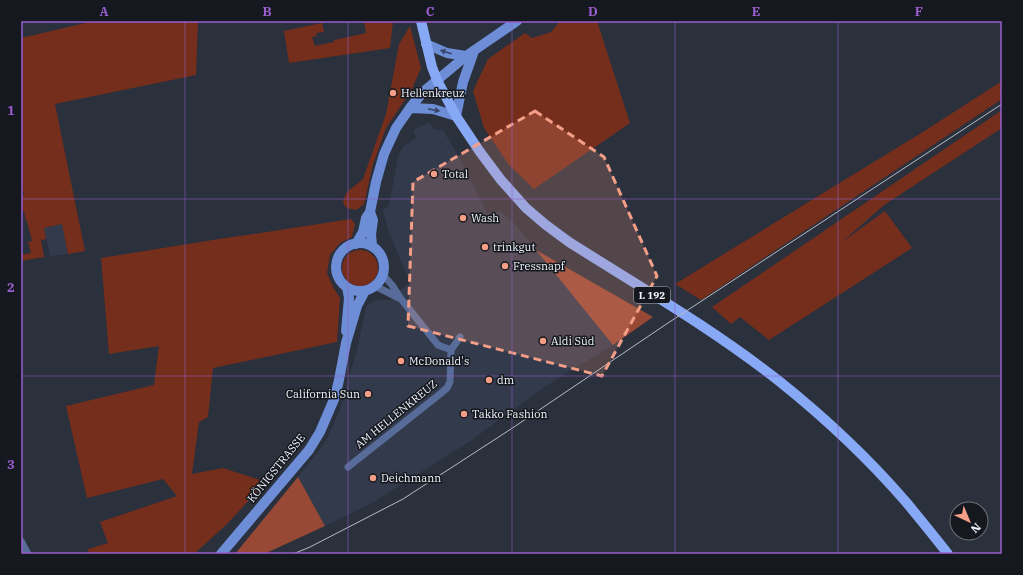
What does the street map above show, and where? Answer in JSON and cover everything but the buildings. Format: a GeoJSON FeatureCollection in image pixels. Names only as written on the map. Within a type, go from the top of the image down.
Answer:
{"type":"FeatureCollection","features":[{"type":"Feature","properties":{"kind":"main road"},"geometry":{"type":"LineString","coordinates":[[421,21],[432,67],[437,80]]}},
{"type":"Feature","properties":{"kind":"main road","name":"L 192"},"geometry":{"type":"LineString","coordinates":[[437,80],[456,116],[488,164],[526,208],[569,242],[727,342],[778,381],[837,431],[885,479],[948,554]]}},
{"type":"Feature","properties":{"kind":"street"},"geometry":{"type":"LineString","coordinates":[[356,244],[363,232],[366,218],[370,212],[376,182],[384,154],[396,128],[410,108],[423,92],[437,80],[470,54],[517,21]]}},
{"type":"Feature","properties":{"kind":"street"},"geometry":{"type":"LineString","coordinates":[[426,44],[447,53],[470,54]]}},
{"type":"Feature","properties":{"kind":"street"},"geometry":{"type":"LineString","coordinates":[[410,108],[433,110],[456,116],[470,54]]}},
{"type":"Feature","properties":{"kind":"street"},"geometry":{"type":"LineString","coordinates":[[370,212],[373,220],[371,234],[372,246]]}},
{"type":"Feature","properties":{"kind":"street"},"geometry":{"type":"LineString","coordinates":[[347,287],[352,290],[365,291],[375,286],[383,275],[384,266],[378,251],[372,246],[356,244]]}},
{"type":"Feature","properties":{"kind":"street","name":"KÖNIGSTRASSE"},"geometry":{"type":"LineString","coordinates":[[346,343],[349,298],[347,287],[341,281],[336,266],[342,252],[348,247],[356,244]]}},
{"type":"Feature","properties":{"kind":"street"},"geometry":{"type":"LineString","coordinates":[[383,275],[438,345],[451,350],[460,336]]}},
{"type":"Feature","properties":{"kind":"street"},"geometry":{"type":"LineString","coordinates":[[375,286],[401,299]]}},
{"type":"Feature","properties":{"kind":"street","name":"KÖNIGSTRASSE"},"geometry":{"type":"LineString","coordinates":[[221,554],[309,450],[320,432],[335,397],[346,343],[357,306],[365,291]]}},
{"type":"Feature","properties":{"kind":"street","name":"AM HELLENKREUZ"},"geometry":{"type":"LineString","coordinates":[[348,467],[447,388],[450,382],[451,350]]}},
{"type":"Feature","properties":{"kind":"street"},"geometry":{"type":"LineString","coordinates":[[21,541],[28,554]]}},
{"type":"Feature","properties":{"kind":"highlighted area"},"geometry":{"type":"Polygon","coordinates":[[[535,111],[604,157],[657,276],[602,376],[408,326],[413,182],[535,111]]]}},
{"type":"Feature","properties":{"kind":"shaded area"},"geometry":{"type":"Polygon","coordinates":[[[94,21],[198,21],[196,75],[55,104],[85,251],[68,254],[62,224],[44,228],[46,239],[41,240],[44,257],[21,261],[21,255],[31,253],[28,242],[32,241],[24,211],[22,211],[21,196],[24,195],[21,181],[21,38],[94,21]]]}},
{"type":"Feature","properties":{"kind":"shaded area"},"geometry":{"type":"Polygon","coordinates":[[[364,21],[393,21],[390,48],[289,63],[284,31],[322,23],[324,32],[316,33],[317,36],[312,37],[315,46],[366,33],[364,21]]]}},
{"type":"Feature","properties":{"kind":"shaded area"},"geometry":{"type":"Polygon","coordinates":[[[560,21],[597,21],[630,123],[534,189],[509,165],[484,128],[473,91],[488,59],[525,33],[532,38],[551,32],[560,21]]]}},
{"type":"Feature","properties":{"kind":"shaded area"},"geometry":{"type":"Polygon","coordinates":[[[410,26],[421,68],[412,89],[386,128],[373,164],[364,204],[356,210],[347,208],[344,205],[343,200],[347,192],[363,179],[386,114],[399,44],[410,26]]]}},
{"type":"Feature","properties":{"kind":"shaded area"},"geometry":{"type":"Polygon","coordinates":[[[1002,81],[1002,99],[701,300],[675,284],[926,130],[1002,81]]]}},
{"type":"Feature","properties":{"kind":"shaded area"},"geometry":{"type":"Polygon","coordinates":[[[1002,110],[1002,128],[884,205],[842,242],[885,211],[912,248],[769,340],[740,317],[731,324],[712,307],[1002,110]]]}},
{"type":"Feature","properties":{"kind":"shaded area"},"geometry":{"type":"Polygon","coordinates":[[[430,122],[434,130],[443,130],[459,157],[487,213],[500,211],[512,221],[547,262],[613,345],[543,388],[469,442],[372,503],[325,526],[298,477],[325,443],[339,412],[357,350],[366,306],[376,300],[390,300],[410,282],[388,230],[383,209],[389,206],[398,156],[404,146],[416,138],[413,130],[430,122]]]}},
{"type":"Feature","properties":{"kind":"shaded area"},"geometry":{"type":"Polygon","coordinates":[[[351,219],[355,224],[352,237],[340,243],[330,255],[327,273],[340,298],[337,342],[213,368],[208,417],[199,422],[192,474],[223,468],[266,482],[227,524],[194,554],[89,554],[88,549],[108,543],[100,522],[177,496],[163,479],[87,498],[66,406],[154,385],[159,346],[109,354],[101,258],[351,219]]]}},
{"type":"Feature","properties":{"kind":"shaded area"},"geometry":{"type":"Polygon","coordinates":[[[62,224],[68,254],[50,256],[44,228],[62,224]]]}},
{"type":"Feature","properties":{"kind":"shaded area"},"geometry":{"type":"Polygon","coordinates":[[[363,250],[373,255],[377,261],[377,275],[373,281],[367,285],[357,286],[347,281],[343,275],[342,265],[347,255],[353,251],[363,250]]]}},
{"type":"Feature","properties":{"kind":"shaded area"},"geometry":{"type":"Polygon","coordinates":[[[536,250],[653,317],[613,345],[536,250]]]}},
{"type":"Feature","properties":{"kind":"shaded area"},"geometry":{"type":"Polygon","coordinates":[[[298,477],[325,526],[264,554],[235,554],[298,477]]]}},
{"type":"Feature","properties":{"kind":"tram line"},"geometry":{"type":"LineString","coordinates":[[293,554],[310,547],[403,499],[1002,104]]}},
{"type":"Feature","properties":{"kind":"place","name":"Hellenkreuz"},"geometry":{"type":"Point","coordinates":[393,93]}},
{"type":"Feature","properties":{"kind":"place","name":"Total"},"geometry":{"type":"Point","coordinates":[434,174]}},
{"type":"Feature","properties":{"kind":"place","name":"Wash"},"geometry":{"type":"Point","coordinates":[463,218]}},
{"type":"Feature","properties":{"kind":"place","name":"trinkgut"},"geometry":{"type":"Point","coordinates":[485,247]}},
{"type":"Feature","properties":{"kind":"place","name":"Fressnapf"},"geometry":{"type":"Point","coordinates":[505,266]}},
{"type":"Feature","properties":{"kind":"place","name":"Aldi Süd"},"geometry":{"type":"Point","coordinates":[543,341]}},
{"type":"Feature","properties":{"kind":"place","name":"McDonald's"},"geometry":{"type":"Point","coordinates":[401,361]}},
{"type":"Feature","properties":{"kind":"place","name":"dm"},"geometry":{"type":"Point","coordinates":[489,380]}},
{"type":"Feature","properties":{"kind":"place","name":"California Sun"},"geometry":{"type":"Point","coordinates":[368,394]}},
{"type":"Feature","properties":{"kind":"place","name":"Takko Fashion"},"geometry":{"type":"Point","coordinates":[464,414]}},
{"type":"Feature","properties":{"kind":"place","name":"Deichmann"},"geometry":{"type":"Point","coordinates":[373,478]}}]}
